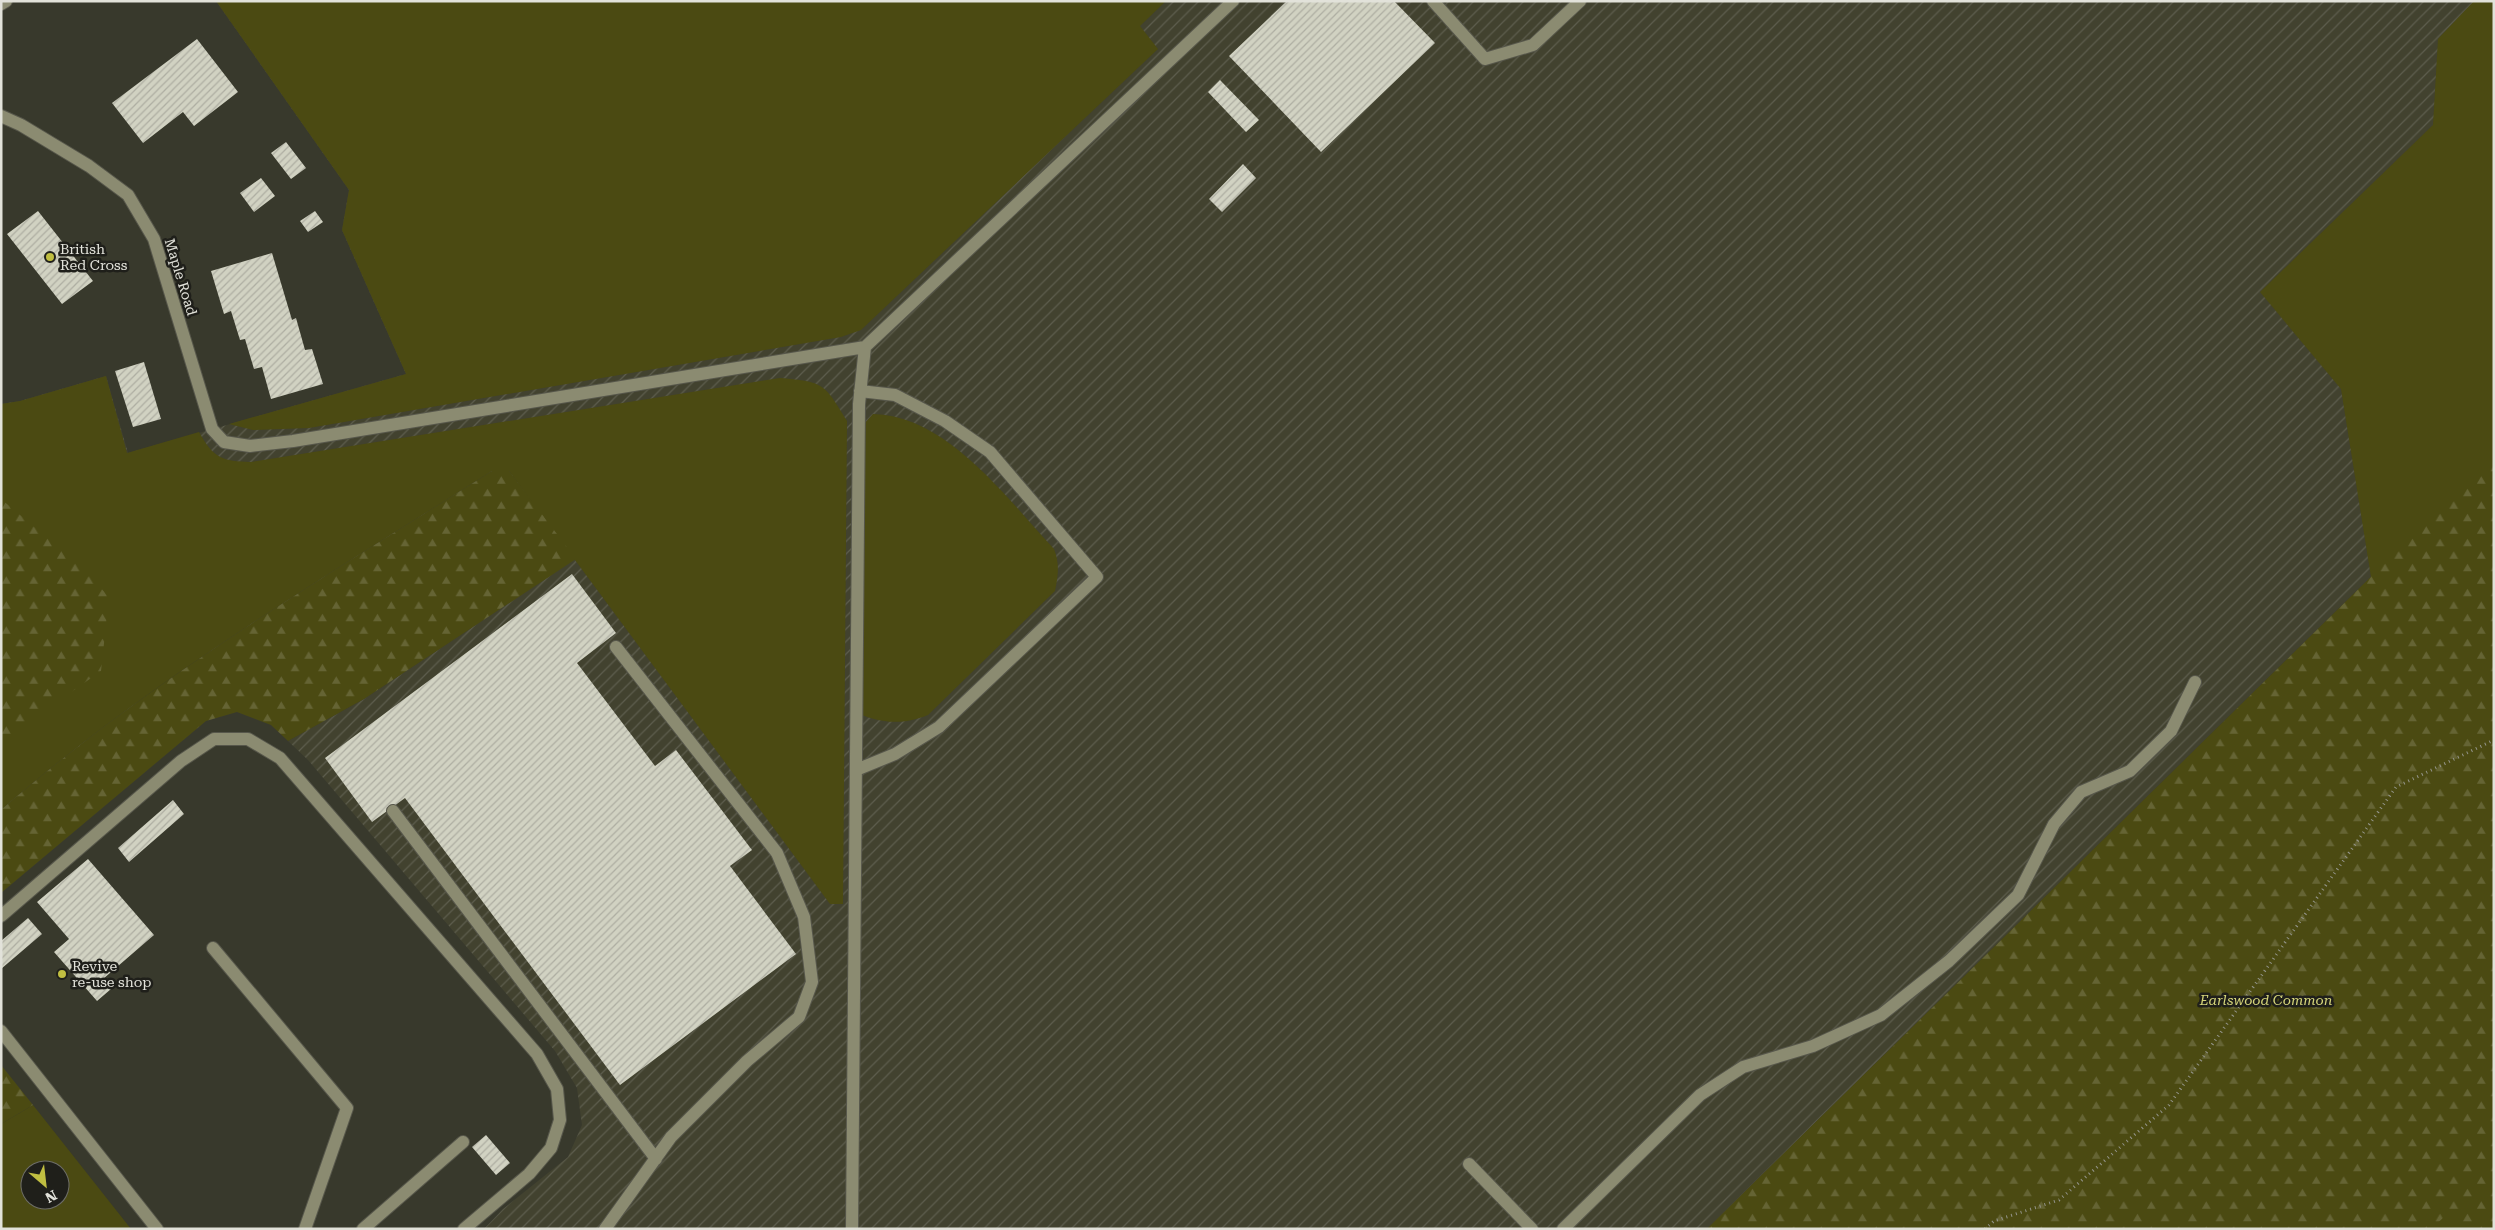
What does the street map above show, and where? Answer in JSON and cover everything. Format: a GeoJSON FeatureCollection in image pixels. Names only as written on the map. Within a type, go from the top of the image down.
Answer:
{"type":"FeatureCollection","features":[{"type":"Feature","properties":{"kind":"street"},"geometry":{"type":"LineString","coordinates":[[1,4],[6,1]]}},
{"type":"Feature","properties":{"kind":"street"},"geometry":{"type":"LineString","coordinates":[[852,1229],[860,391],[865,347],[1232,1]]}},
{"type":"Feature","properties":{"kind":"street"},"geometry":{"type":"LineString","coordinates":[[1433,1],[1485,59],[1533,45],[1580,1]]}},
{"type":"Feature","properties":{"kind":"street","name":"Maple Road"},"geometry":{"type":"LineString","coordinates":[[1,116],[21,125],[89,166],[128,195],[154,238],[212,430],[224,442],[250,446],[293,441],[865,347]]}},
{"type":"Feature","properties":{"kind":"street"},"geometry":{"type":"LineString","coordinates":[[856,770],[895,754],[939,727],[1097,577],[990,452],[945,421],[895,395],[860,391]]}},
{"type":"Feature","properties":{"kind":"street"},"geometry":{"type":"LineString","coordinates":[[610,1225],[671,1137],[733,1075],[799,1017],[812,982],[804,917],[777,853],[616,647]]}},
{"type":"Feature","properties":{"kind":"street"},"geometry":{"type":"LineString","coordinates":[[1563,1229],[1700,1095],[1743,1067],[1813,1046],[1881,1015],[1949,961],[2018,894],[2054,824],[2081,792],[2130,771],[2171,731],[2195,682]]}},
{"type":"Feature","properties":{"kind":"street"},"geometry":{"type":"LineString","coordinates":[[1,916],[180,761],[214,738],[248,739],[280,758],[537,1054],[557,1089],[560,1120],[551,1148],[528,1174],[464,1229]]}},
{"type":"Feature","properties":{"kind":"street"},"geometry":{"type":"LineString","coordinates":[[393,812],[656,1159]]}},
{"type":"Feature","properties":{"kind":"street"},"geometry":{"type":"LineString","coordinates":[[212,948],[347,1108],[305,1229]]}},
{"type":"Feature","properties":{"kind":"street"},"geometry":{"type":"LineString","coordinates":[[1,1031],[157,1229]]}},
{"type":"Feature","properties":{"kind":"street"},"geometry":{"type":"LineString","coordinates":[[363,1229],[462,1142]]}},
{"type":"Feature","properties":{"kind":"street"},"geometry":{"type":"LineString","coordinates":[[1468,1164],[1532,1229]]}},
{"type":"Feature","properties":{"kind":"path"},"geometry":{"type":"LineString","coordinates":[[1985,1229],[1994,1222],[2059,1200],[2169,1105],[2396,787],[2494,740]]}},
{"type":"Feature","properties":{"kind":"shaded area"},"geometry":{"type":"Polygon","coordinates":[[[216,1],[2494,1],[2494,456],[1707,1229],[484,1229],[503,1209],[568,1157],[582,1125],[577,1088],[555,1051],[308,760],[288,741],[364,699],[575,559],[492,471],[169,678],[39,778],[1,810],[1,404],[20,401],[106,376],[128,453],[406,374],[342,230],[349,190],[216,1]]]}},
{"type":"Feature","properties":{"kind":"green space"},"geometry":{"type":"Polygon","coordinates":[[[216,1],[1166,1],[1140,26],[1158,49],[861,330],[841,337],[309,428],[253,430],[229,424],[406,374],[342,230],[349,190],[216,1]]]}},
{"type":"Feature","properties":{"kind":"green space","name":"Earlswood Common"},"geometry":{"type":"Polygon","coordinates":[[[2474,1],[2494,1],[2494,1229],[1707,1229],[2371,577],[2341,389],[2260,292],[2433,125],[2438,39],[2474,1]]]}},
{"type":"Feature","properties":{"kind":"green space"},"geometry":{"type":"Polygon","coordinates":[[[106,376],[127,453],[199,432],[209,448],[220,457],[233,461],[251,462],[780,378],[806,381],[821,387],[833,399],[847,421],[843,904],[830,904],[509,471],[492,471],[302,591],[178,673],[58,762],[1,810],[1,404],[20,401],[106,376]]]}},
{"type":"Feature","properties":{"kind":"green space"},"geometry":{"type":"Polygon","coordinates":[[[873,414],[900,418],[926,429],[951,444],[996,485],[1054,549],[1058,565],[1055,591],[928,715],[899,722],[871,718],[852,711],[855,434],[873,414]]]}},
{"type":"Feature","properties":{"kind":"green space","name":"Earlswood Common"},"geometry":{"type":"Polygon","coordinates":[[[2494,456],[2494,1229],[2465,1229],[2444,1217],[2431,1229],[1707,1229],[2494,456]]]}},
{"type":"Feature","properties":{"kind":"green space"},"geometry":{"type":"Polygon","coordinates":[[[492,471],[509,471],[576,559],[364,699],[288,741],[271,725],[237,712],[206,721],[1,893],[1,810],[58,762],[178,673],[302,591],[492,471]]]}},
{"type":"Feature","properties":{"kind":"green space"},"geometry":{"type":"Polygon","coordinates":[[[1,499],[80,565],[109,597],[101,671],[1,742],[1,499]]]}},
{"type":"Feature","properties":{"kind":"green space"},"geometry":{"type":"Polygon","coordinates":[[[1,1065],[33,1105],[1,1124],[1,1065]]]}},
{"type":"Feature","properties":{"kind":"green space"},"geometry":{"type":"Polygon","coordinates":[[[33,1105],[131,1229],[1,1229],[1,1124],[33,1105]]]}},
{"type":"Feature","properties":{"kind":"building"},"geometry":{"type":"Polygon","coordinates":[[[1287,1],[1394,1],[1435,43],[1321,152],[1229,56],[1287,1]]]}},
{"type":"Feature","properties":{"kind":"building"},"geometry":{"type":"Polygon","coordinates":[[[197,39],[238,92],[194,126],[183,112],[143,143],[112,103],[197,39]]]}},
{"type":"Feature","properties":{"kind":"building"},"geometry":{"type":"Polygon","coordinates":[[[1220,80],[1259,120],[1246,132],[1208,92],[1220,80]]]}},
{"type":"Feature","properties":{"kind":"building"},"geometry":{"type":"Polygon","coordinates":[[[286,142],[306,168],[291,179],[271,153],[286,142]]]}},
{"type":"Feature","properties":{"kind":"building"},"geometry":{"type":"Polygon","coordinates":[[[1243,164],[1256,178],[1222,212],[1209,199],[1243,164]]]}},
{"type":"Feature","properties":{"kind":"building"},"geometry":{"type":"Polygon","coordinates":[[[261,178],[275,196],[254,212],[240,193],[261,178]]]}},
{"type":"Feature","properties":{"kind":"building","name":"British Red Cross"},"geometry":{"type":"Polygon","coordinates":[[[38,211],[93,281],[62,304],[7,234],[38,211]]]}},
{"type":"Feature","properties":{"kind":"building"},"geometry":{"type":"Polygon","coordinates":[[[315,211],[323,222],[308,232],[300,221],[315,211]]]}},
{"type":"Feature","properties":{"kind":"building"},"geometry":{"type":"Polygon","coordinates":[[[272,253],[292,320],[296,318],[305,350],[312,349],[323,384],[271,399],[262,367],[254,369],[245,339],[240,340],[231,311],[224,314],[211,271],[272,253]]]}},
{"type":"Feature","properties":{"kind":"building"},"geometry":{"type":"Polygon","coordinates":[[[144,362],[161,419],[133,427],[115,371],[144,362]]]}},
{"type":"Feature","properties":{"kind":"building"},"geometry":{"type":"Polygon","coordinates":[[[572,574],[616,633],[577,663],[655,766],[676,750],[752,850],[730,866],[796,954],[620,1085],[405,798],[372,822],[325,758],[572,574]]]}},
{"type":"Feature","properties":{"kind":"building"},"geometry":{"type":"Polygon","coordinates":[[[173,800],[184,814],[129,862],[118,848],[173,800]]]}},
{"type":"Feature","properties":{"kind":"building"},"geometry":{"type":"Polygon","coordinates":[[[88,859],[154,935],[103,979],[111,989],[97,1001],[54,952],[69,939],[37,902],[88,859]]]}},
{"type":"Feature","properties":{"kind":"building"},"geometry":{"type":"Polygon","coordinates":[[[28,918],[42,934],[1,969],[1,941],[28,918]]]}},
{"type":"Feature","properties":{"kind":"building"},"geometry":{"type":"Polygon","coordinates":[[[486,1135],[510,1163],[496,1175],[472,1147],[486,1135]]]}},
{"type":"Feature","properties":{"kind":"place","name":"British Red Cross"},"geometry":{"type":"Point","coordinates":[50,257]}},
{"type":"Feature","properties":{"kind":"place","name":"Revive re-use shop"},"geometry":{"type":"Point","coordinates":[62,974]}}]}
